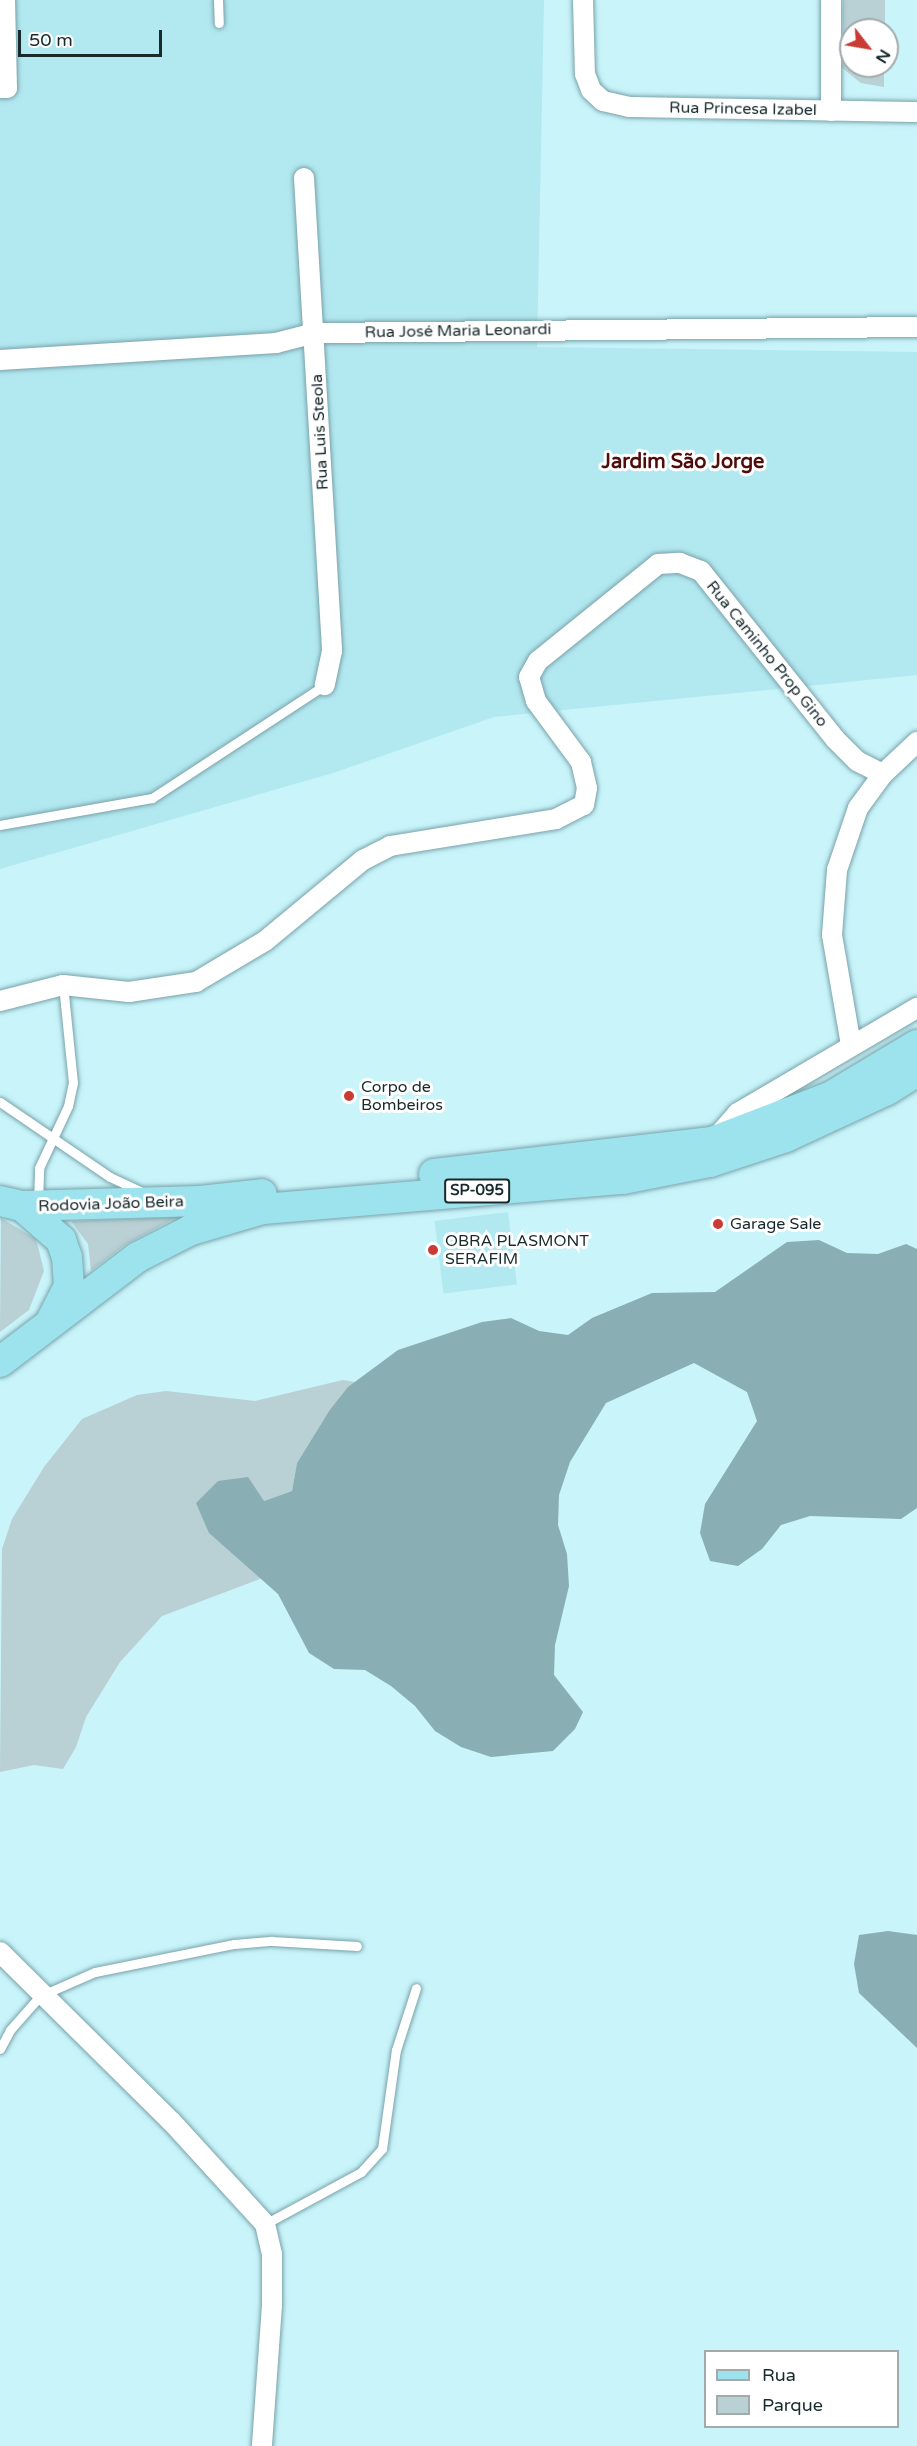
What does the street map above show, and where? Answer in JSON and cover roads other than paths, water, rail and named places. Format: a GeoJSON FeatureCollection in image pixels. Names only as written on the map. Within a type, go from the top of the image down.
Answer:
{"type":"FeatureCollection","features":[{"type":"Feature","properties":{"kind":"main road","name":"SP-095"},"geometry":{"type":"LineString","coordinates":[[712,1142],[830,1097],[917,1045]]}},
{"type":"Feature","properties":{"kind":"main road","name":"SP-095"},"geometry":{"type":"LineString","coordinates":[[0,1362],[138,1257],[191,1230],[253,1212],[623,1179],[710,1162],[786,1137],[887,1090],[917,1071]]}},
{"type":"Feature","properties":{"kind":"main road","name":"Rodovia João Beira"},"geometry":{"type":"LineString","coordinates":[[15,1204],[201,1201],[712,1142]]}},
{"type":"Feature","properties":{"kind":"main road"},"geometry":{"type":"LineString","coordinates":[[15,1204],[61,1240],[67,1257],[69,1286],[49,1326]]}},
{"type":"Feature","properties":{"kind":"street"},"geometry":{"type":"LineString","coordinates":[[3,88],[5,0]]}},
{"type":"Feature","properties":{"kind":"street","name":"Rua Princesa Izabel"},"geometry":{"type":"LineString","coordinates":[[583,0],[585,74],[591,90],[603,100],[628,107],[917,112]]}},
{"type":"Feature","properties":{"kind":"street"},"geometry":{"type":"LineString","coordinates":[[831,0],[831,111]]}},
{"type":"Feature","properties":{"kind":"street","name":"Rua Luis Steola"},"geometry":{"type":"LineString","coordinates":[[304,178],[315,333],[332,651],[325,685]]}},
{"type":"Feature","properties":{"kind":"street","name":"Rua José Maria Leonardi"},"geometry":{"type":"LineString","coordinates":[[0,360],[276,342],[315,333],[917,327]]}},
{"type":"Feature","properties":{"kind":"street","name":"Rua Caminho Prop Gino"},"geometry":{"type":"LineString","coordinates":[[0,1001],[63,985],[129,992],[196,982],[265,941],[363,860],[390,846],[556,819],[584,805],[587,788],[581,762],[536,701],[529,677],[538,661],[658,564],[680,563],[701,571],[835,739],[857,761],[883,774]]}},
{"type":"Feature","properties":{"kind":"street"},"geometry":{"type":"LineString","coordinates":[[851,1045],[832,935],[832,902],[837,870],[858,808],[883,774],[917,742]]}},
{"type":"Feature","properties":{"kind":"street"},"geometry":{"type":"LineString","coordinates":[[712,1142],[738,1113],[917,1008]]}},
{"type":"Feature","properties":{"kind":"street"},"geometry":{"type":"LineString","coordinates":[[0,1952],[40,1996],[171,2121],[265,2224],[272,2254],[272,2305],[262,2446]]}},
{"type":"Feature","properties":{"kind":"lane"},"geometry":{"type":"LineString","coordinates":[[218,0],[219,23]]}},
{"type":"Feature","properties":{"kind":"lane"},"geometry":{"type":"LineString","coordinates":[[0,825],[152,798],[325,685]]}},
{"type":"Feature","properties":{"kind":"lane"},"geometry":{"type":"LineString","coordinates":[[15,1204],[39,1168],[68,1106],[73,1083],[63,985]]}},
{"type":"Feature","properties":{"kind":"lane"},"geometry":{"type":"LineString","coordinates":[[0,1102],[110,1177],[167,1203]]}},
{"type":"Feature","properties":{"kind":"lane"},"geometry":{"type":"LineString","coordinates":[[0,2049],[10,2030],[40,1996],[95,1972],[185,1951],[272,1941],[357,1946]]}},
{"type":"Feature","properties":{"kind":"lane"},"geometry":{"type":"LineString","coordinates":[[265,2224],[361,2172],[382,2149],[396,2050],[416,1988]]}},
{"type":"Feature","properties":{"kind":"place","name":"Corpo de Bombeiros"},"geometry":{"type":"Point","coordinates":[349,1096]}},
{"type":"Feature","properties":{"kind":"place","name":"Garage Sale"},"geometry":{"type":"Point","coordinates":[718,1224]}},
{"type":"Feature","properties":{"kind":"place","name":"OBRA PLASMONT SERAFIM"},"geometry":{"type":"Point","coordinates":[433,1250]}},
{"type":"Feature","properties":{"kind":"district","name":"Jardim São Jorge"},"geometry":{"type":"Point","coordinates":[683,462]}}]}
